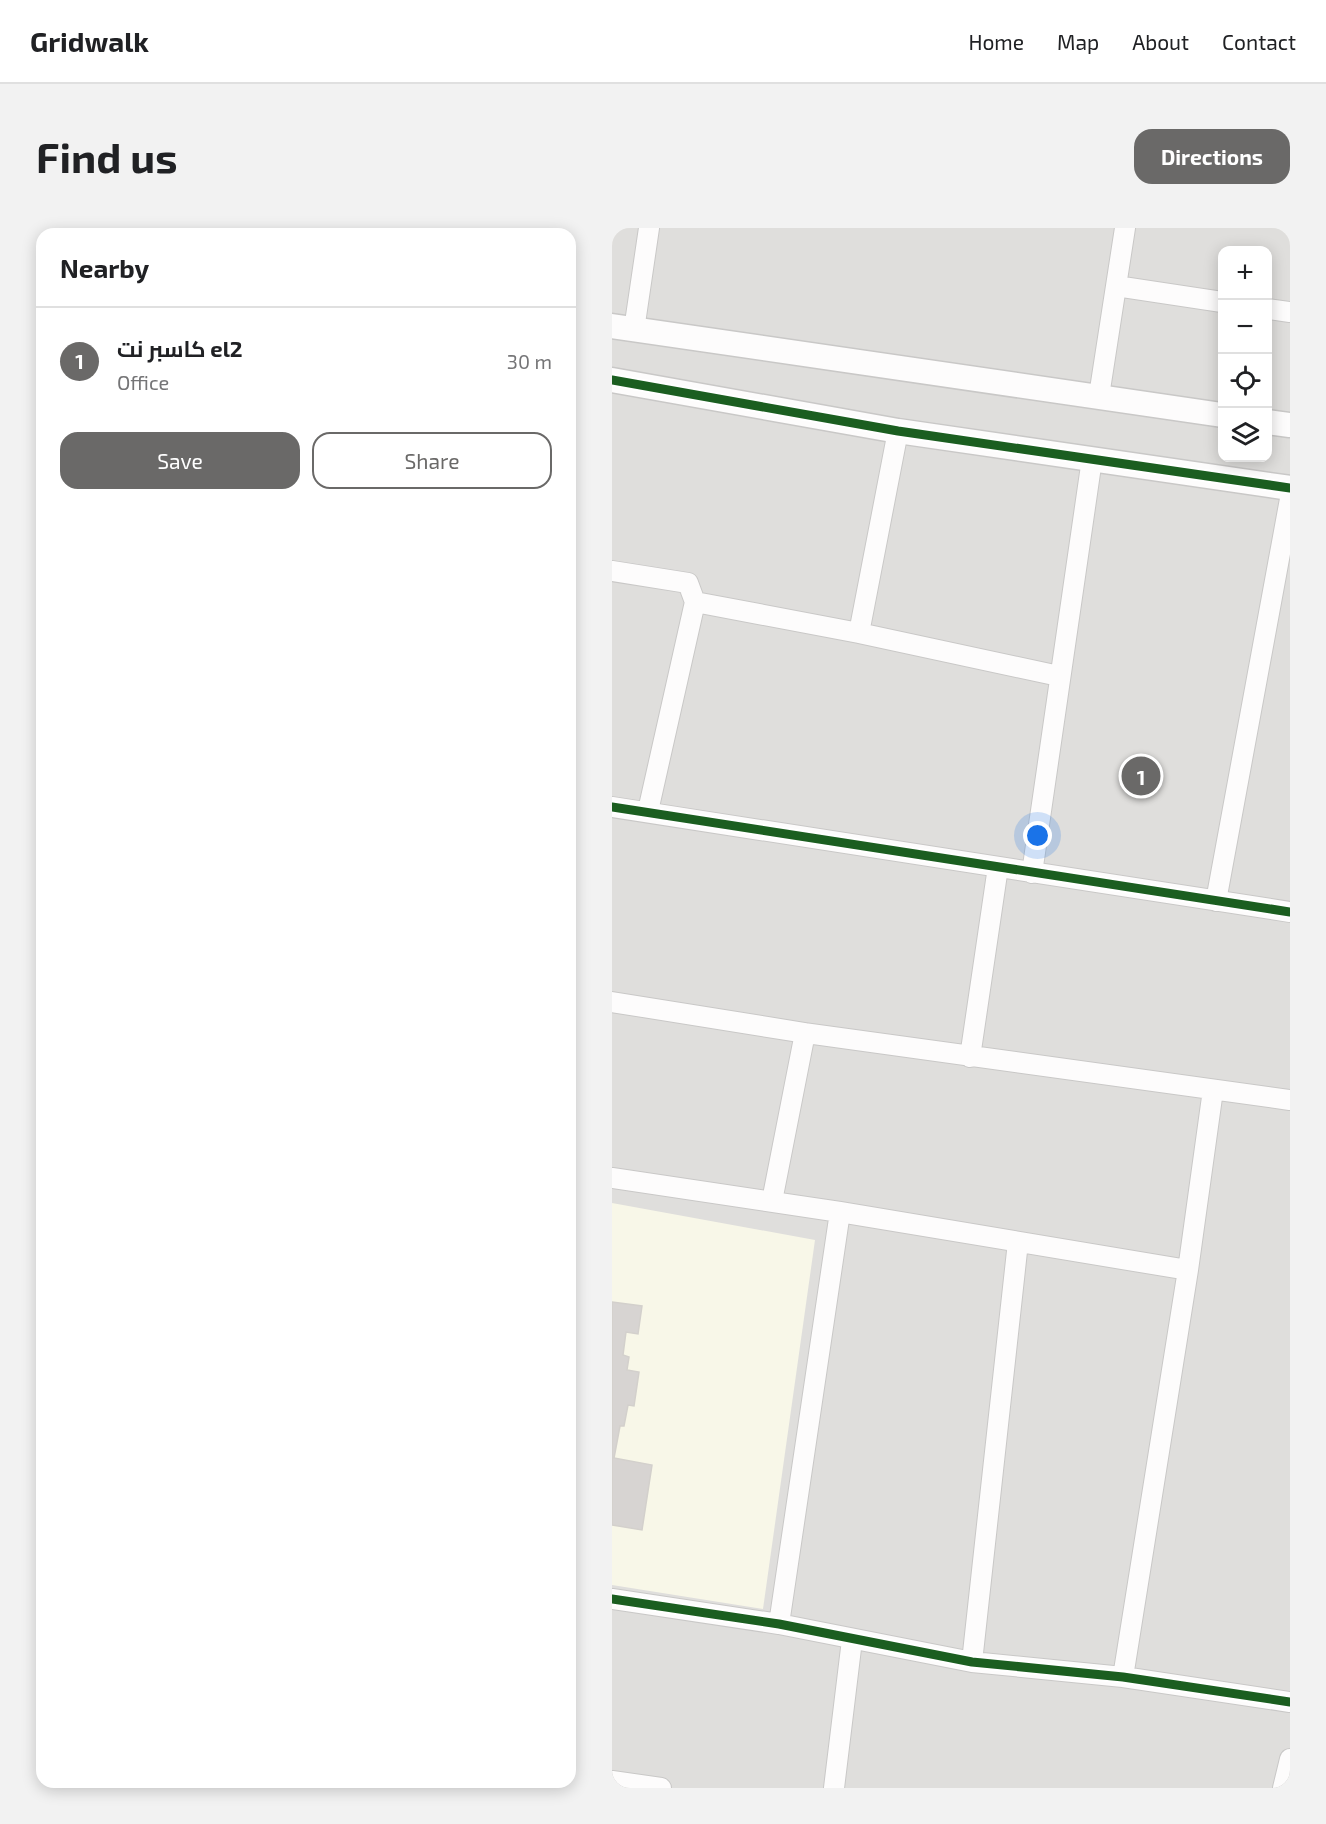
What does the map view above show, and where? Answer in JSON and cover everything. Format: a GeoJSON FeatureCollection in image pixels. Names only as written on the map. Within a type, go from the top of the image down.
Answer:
{"type":"FeatureCollection","features":[{"type":"Feature","properties":{"kind":"street"},"geometry":{"type":"LineString","coordinates":[[649,228],[623,328],[1218,414]]}},
{"type":"Feature","properties":{"kind":"street"},"geometry":{"type":"LineString","coordinates":[[1099,396],[1125,228]]}},
{"type":"Feature","properties":{"kind":"street"},"geometry":{"type":"LineString","coordinates":[[1116,286],[1218,301]]}},
{"type":"Feature","properties":{"kind":"street"},"geometry":{"type":"LineString","coordinates":[[1272,310],[1290,312]]}},
{"type":"Feature","properties":{"kind":"street"},"geometry":{"type":"LineString","coordinates":[[612,380],[898,431],[1290,488]]}},
{"type":"Feature","properties":{"kind":"street"},"geometry":{"type":"LineString","coordinates":[[1272,423],[1290,425]]}},
{"type":"Feature","properties":{"kind":"street"},"geometry":{"type":"LineString","coordinates":[[859,633],[898,431]]}},
{"type":"Feature","properties":{"kind":"street"},"geometry":{"type":"LineString","coordinates":[[1032,873],[1092,459]]}},
{"type":"Feature","properties":{"kind":"street"},"geometry":{"type":"LineString","coordinates":[[1216,901],[1290,499]]}},
{"type":"Feature","properties":{"kind":"street"},"geometry":{"type":"LineString","coordinates":[[612,571],[688,583],[695,602],[648,811]]}},
{"type":"Feature","properties":{"kind":"street"},"geometry":{"type":"LineString","coordinates":[[695,602],[859,633],[1059,676]]}},
{"type":"Feature","properties":{"kind":"street"},"geometry":{"type":"LineString","coordinates":[[612,807],[1290,912]]}},
{"type":"Feature","properties":{"kind":"street"},"geometry":{"type":"LineString","coordinates":[[970,1057],[998,867]]}},
{"type":"Feature","properties":{"kind":"street"},"geometry":{"type":"LineString","coordinates":[[612,1002],[970,1057],[1290,1100]]}},
{"type":"Feature","properties":{"kind":"street"},"geometry":{"type":"LineString","coordinates":[[772,1201],[805,1033]]}},
{"type":"Feature","properties":{"kind":"street"},"geometry":{"type":"LineString","coordinates":[[1123,1677],[1188,1270],[1213,1090]]}},
{"type":"Feature","properties":{"kind":"street"},"geometry":{"type":"LineString","coordinates":[[612,1178],[772,1201],[1188,1270]]}},
{"type":"Feature","properties":{"kind":"street"},"geometry":{"type":"LineString","coordinates":[[779,1624],[840,1212]]}},
{"type":"Feature","properties":{"kind":"street"},"geometry":{"type":"LineString","coordinates":[[972,1662],[1018,1242]]}},
{"type":"Feature","properties":{"kind":"street"},"geometry":{"type":"LineString","coordinates":[[612,1599],[779,1624],[972,1662],[1123,1677],[1290,1702]]}},
{"type":"Feature","properties":{"kind":"street"},"geometry":{"type":"LineString","coordinates":[[834,1788],[852,1640]]}},
{"type":"Feature","properties":{"kind":"street"},"geometry":{"type":"LineString","coordinates":[[1284,1788],[1290,1759]]}},
{"type":"Feature","properties":{"kind":"street"},"geometry":{"type":"LineString","coordinates":[[612,1781],[662,1788]]}},
{"type":"Feature","properties":{"kind":"shaded area"},"geometry":{"type":"Polygon","coordinates":[[[612,228],[1290,228],[1290,1788],[612,1788],[612,228]]]}},
{"type":"Feature","properties":{"kind":"shaded area"},"geometry":{"type":"Polygon","coordinates":[[[612,1203],[815,1240],[763,1609],[612,1585],[612,1203]]]}},
{"type":"Feature","properties":{"kind":"building"},"geometry":{"type":"Polygon","coordinates":[[[612,1302],[642,1306],[638,1334],[626,1332],[623,1355],[629,1357],[627,1370],[639,1372],[634,1406],[628,1405],[624,1426],[620,1426],[614,1458],[652,1465],[642,1530],[612,1525],[612,1302]]]}},
{"type":"Feature","properties":{"kind":"cycle path"},"geometry":{"type":"LineString","coordinates":[[612,380],[898,431],[1290,488]]}},
{"type":"Feature","properties":{"kind":"cycle path"},"geometry":{"type":"LineString","coordinates":[[612,807],[1290,912]]}},
{"type":"Feature","properties":{"kind":"cycle path"},"geometry":{"type":"LineString","coordinates":[[612,1599],[779,1624],[972,1662],[1123,1677],[1290,1702]]}},
{"type":"Feature","properties":{"kind":"place","name":"كاسبر نت el2"},"geometry":{"type":"Point","coordinates":[1141,776]}}]}
